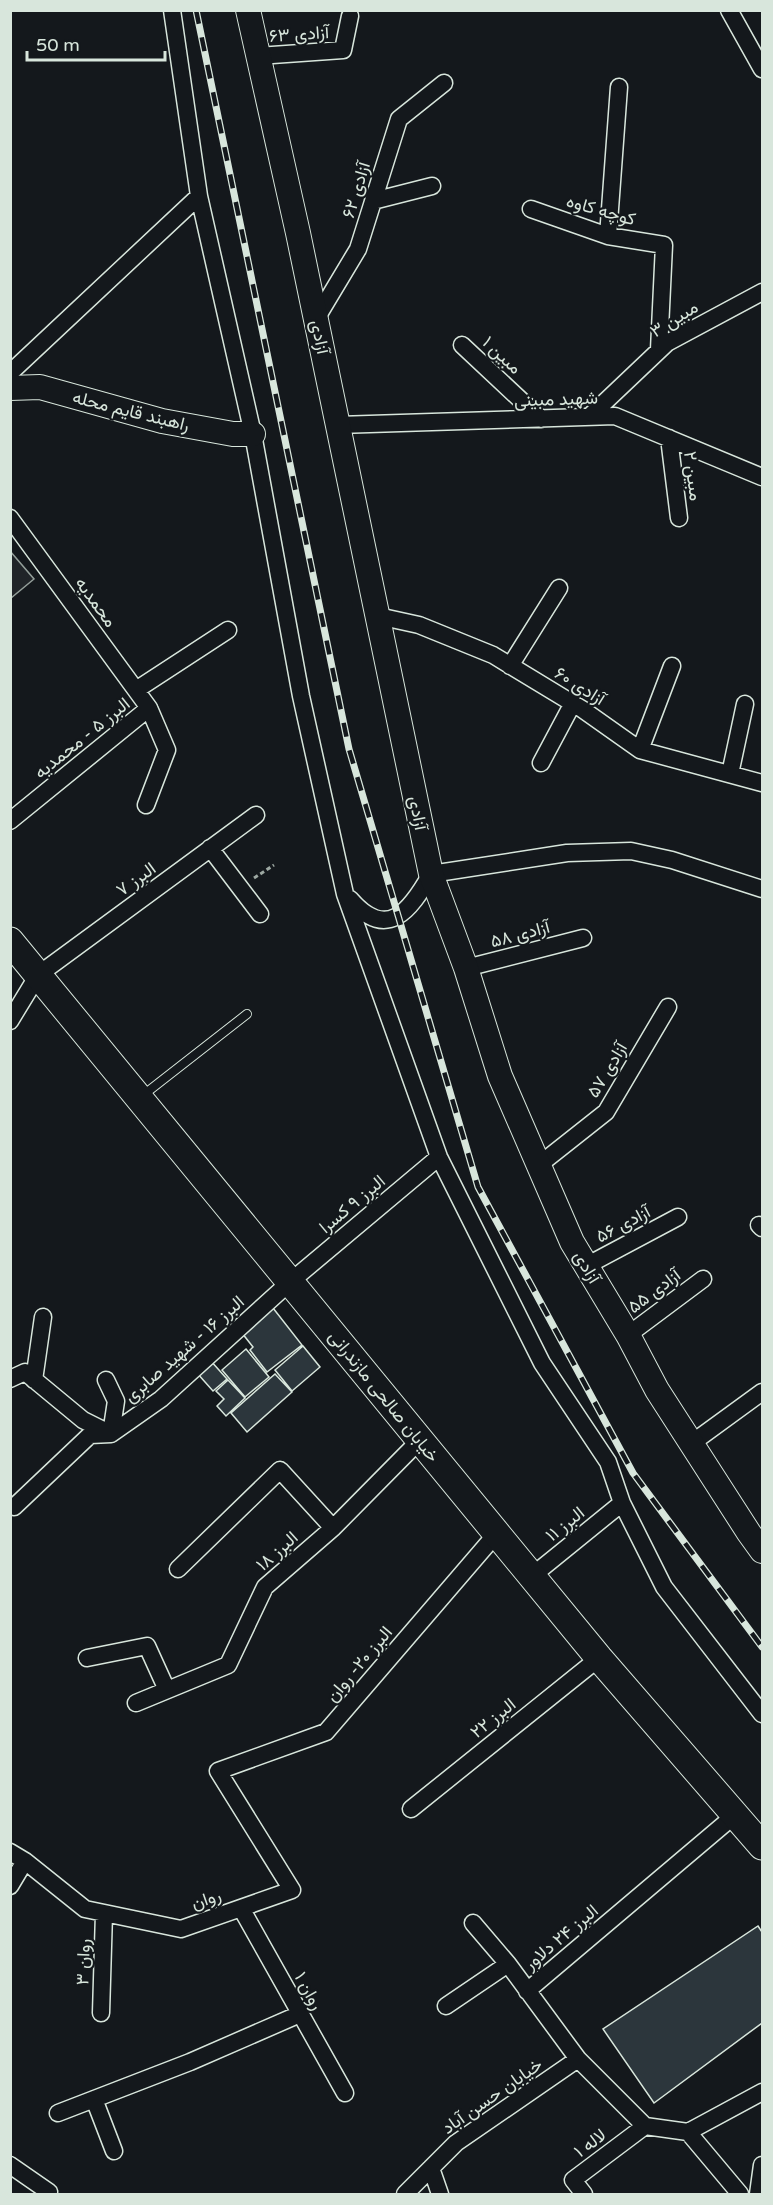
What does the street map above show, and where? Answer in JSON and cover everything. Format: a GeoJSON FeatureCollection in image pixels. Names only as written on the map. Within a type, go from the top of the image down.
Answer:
{"type":"FeatureCollection","features":[{"type":"Feature","properties":{"kind":"main road","name":"آزادی"},"geometry":{"type":"LineString","coordinates":[[248,10],[316,319],[431,874],[466,968],[500,1076],[572,1242],[628,1335],[657,1390],[762,1551]]}},
{"type":"Feature","properties":{"kind":"main road","name":"راهبند قایم محله"},"geometry":{"type":"LineString","coordinates":[[10,387],[39,387],[162,421],[233,434],[253,434]]}},
{"type":"Feature","properties":{"kind":"main road","name":"خیابان صالحی مازندرانی"},"geometry":{"type":"LineString","coordinates":[[10,941],[599,1658],[762,1846]]}},
{"type":"Feature","properties":{"kind":"street"},"geometry":{"type":"LineString","coordinates":[[172,10],[199,196],[253,434],[301,696],[345,894],[439,1157],[542,1363],[608,1462],[622,1503],[664,1587],[762,1714]]}},
{"type":"Feature","properties":{"kind":"street"},"geometry":{"type":"LineString","coordinates":[[729,10],[762,69]]}},
{"type":"Feature","properties":{"kind":"street","name":"آزادی ۶۳"},"geometry":{"type":"LineString","coordinates":[[258,56],[343,50],[350,16]]}},
{"type":"Feature","properties":{"kind":"street","name":"آزادی ۶۲"},"geometry":{"type":"LineString","coordinates":[[316,319],[358,249],[399,118],[444,83]]}},
{"type":"Feature","properties":{"kind":"street"},"geometry":{"type":"LineString","coordinates":[[608,236],[619,87]]}},
{"type":"Feature","properties":{"kind":"street"},"geometry":{"type":"LineString","coordinates":[[373,201],[432,186]]}},
{"type":"Feature","properties":{"kind":"street"},"geometry":{"type":"LineString","coordinates":[[10,374],[199,196]]}},
{"type":"Feature","properties":{"kind":"street","name":"کوچه کاوه"},"geometry":{"type":"LineString","coordinates":[[531,209],[608,236],[664,245],[659,350]]}},
{"type":"Feature","properties":{"kind":"street","name":"مبین ۳"},"geometry":{"type":"LineString","coordinates":[[589,417],[667,342],[762,292]]}},
{"type":"Feature","properties":{"kind":"street","name":"مبین ۱"},"geometry":{"type":"LineString","coordinates":[[462,345],[541,419]]}},
{"type":"Feature","properties":{"kind":"street","name":"شهید مبینی"},"geometry":{"type":"LineString","coordinates":[[338,425],[615,416],[762,477]]}},
{"type":"Feature","properties":{"kind":"street","name":"مبین ۲"},"geometry":{"type":"LineString","coordinates":[[669,438],[679,518]]}},
{"type":"Feature","properties":{"kind":"street","name":"محمدیه"},"geometry":{"type":"LineString","coordinates":[[10,518],[149,708],[167,750],[146,805]]}},
{"type":"Feature","properties":{"kind":"street"},"geometry":{"type":"LineString","coordinates":[[510,666],[559,588]]}},
{"type":"Feature","properties":{"kind":"street","name":"آزادی ۶۰"},"geometry":{"type":"LineString","coordinates":[[378,616],[419,625],[493,655],[573,704],[640,750],[762,783]]}},
{"type":"Feature","properties":{"kind":"street"},"geometry":{"type":"LineString","coordinates":[[136,690],[228,630]]}},
{"type":"Feature","properties":{"kind":"street"},"geometry":{"type":"LineString","coordinates":[[640,750],[672,666]]}},
{"type":"Feature","properties":{"kind":"street"},"geometry":{"type":"LineString","coordinates":[[541,763],[573,704]]}},
{"type":"Feature","properties":{"kind":"street"},"geometry":{"type":"LineString","coordinates":[[730,774],[745,704]]}},
{"type":"Feature","properties":{"kind":"street","name":"البرز ۵ - محمدیه"},"geometry":{"type":"LineString","coordinates":[[10,821],[149,708]]}},
{"type":"Feature","properties":{"kind":"street","name":"البرز ۷"},"geometry":{"type":"LineString","coordinates":[[38,975],[256,815]]}},
{"type":"Feature","properties":{"kind":"street"},"geometry":{"type":"LineString","coordinates":[[210,848],[260,914]]}},
{"type":"Feature","properties":{"kind":"street"},"geometry":{"type":"LineString","coordinates":[[345,894],[361,912],[377,919],[398,917],[416,900],[431,874],[567,853],[631,851],[672,860],[762,889]]}},
{"type":"Feature","properties":{"kind":"street","name":"آزادی ۵۸"},"geometry":{"type":"LineString","coordinates":[[466,968],[583,938]]}},
{"type":"Feature","properties":{"kind":"street"},"geometry":{"type":"LineString","coordinates":[[10,1021],[38,975]]}},
{"type":"Feature","properties":{"kind":"street","name":"آزادی ۵۷"},"geometry":{"type":"LineString","coordinates":[[539,1165],[606,1112],[668,1006]]}},
{"type":"Feature","properties":{"kind":"street","name":"البرز ۹ کسرا"},"geometry":{"type":"LineString","coordinates":[[290,1282],[439,1157]]}},
{"type":"Feature","properties":{"kind":"street","name":"آزادی ۵۶"},"geometry":{"type":"LineString","coordinates":[[586,1266],[678,1217]]}},
{"type":"Feature","properties":{"kind":"street","name":"آزادی ۵۵"},"geometry":{"type":"LineString","coordinates":[[628,1335],[703,1279]]}},
{"type":"Feature","properties":{"kind":"street","name":"البرز ۱۶ - شهید صابری"},"geometry":{"type":"LineString","coordinates":[[111,1434],[161,1399],[290,1282]]}},
{"type":"Feature","properties":{"kind":"street"},"geometry":{"type":"LineString","coordinates":[[34,1380],[43,1317]]}},
{"type":"Feature","properties":{"kind":"street"},"geometry":{"type":"LineString","coordinates":[[10,1378],[25,1372],[83,1419],[111,1434]]}},
{"type":"Feature","properties":{"kind":"street"},"geometry":{"type":"LineString","coordinates":[[106,1380],[116,1401],[111,1434]]}},
{"type":"Feature","properties":{"kind":"street"},"geometry":{"type":"LineString","coordinates":[[692,1443],[762,1392]]}},
{"type":"Feature","properties":{"kind":"street"},"geometry":{"type":"LineString","coordinates":[[14,1507],[90,1435],[111,1434]]}},
{"type":"Feature","properties":{"kind":"street","name":"البرز ۱۸"},"geometry":{"type":"LineString","coordinates":[[136,1703],[228,1665],[265,1587],[333,1528],[420,1440]]}},
{"type":"Feature","properties":{"kind":"street"},"geometry":{"type":"LineString","coordinates":[[178,1569],[280,1470],[333,1528]]}},
{"type":"Feature","properties":{"kind":"street","name":"البرز ۱۱"},"geometry":{"type":"LineString","coordinates":[[532,1576],[622,1503]]}},
{"type":"Feature","properties":{"kind":"street","name":"البرز ۲۰- روان"},"geometry":{"type":"LineString","coordinates":[[218,1771],[326,1732],[497,1533]]}},
{"type":"Feature","properties":{"kind":"street"},"geometry":{"type":"LineString","coordinates":[[87,1658],[147,1646],[167,1690]]}},
{"type":"Feature","properties":{"kind":"street","name":"البرز ۲۲"},"geometry":{"type":"LineString","coordinates":[[411,1809],[599,1658]]}},
{"type":"Feature","properties":{"kind":"street","name":"روان"},"geometry":{"type":"LineString","coordinates":[[18,1857],[85,1909],[181,1929],[291,1890],[218,1771]]}},
{"type":"Feature","properties":{"kind":"street","name":"البرز ۲۴ دلاور"},"geometry":{"type":"LineString","coordinates":[[645,2126],[578,2059],[527,1991],[735,1815]]}},
{"type":"Feature","properties":{"kind":"street"},"geometry":{"type":"LineString","coordinates":[[10,1886],[18,1857]]}},
{"type":"Feature","properties":{"kind":"street","name":"روان ۱"},"geometry":{"type":"LineString","coordinates":[[241,1908],[345,2092]]}},
{"type":"Feature","properties":{"kind":"street","name":"روان ۳"},"geometry":{"type":"LineString","coordinates":[[101,2013],[104,1913]]}},
{"type":"Feature","properties":{"kind":"street"},"geometry":{"type":"LineString","coordinates":[[473,1923],[508,1964],[527,1991]]}},
{"type":"Feature","properties":{"kind":"street"},"geometry":{"type":"LineString","coordinates":[[446,2006],[508,1964]]}},
{"type":"Feature","properties":{"kind":"street"},"geometry":{"type":"LineString","coordinates":[[58,2113],[190,2062],[300,2014]]}},
{"type":"Feature","properties":{"kind":"street","name":"خیابان حسن آباد"},"geometry":{"type":"LineString","coordinates":[[405,2194],[456,2143],[578,2059]]}},
{"type":"Feature","properties":{"kind":"street"},"geometry":{"type":"LineString","coordinates":[[645,2126],[688,2132],[762,2092]]}},
{"type":"Feature","properties":{"kind":"street"},"geometry":{"type":"LineString","coordinates":[[94,2099],[114,2151]]}},
{"type":"Feature","properties":{"kind":"street","name":"لاله ۱"},"geometry":{"type":"LineString","coordinates":[[584,2194],[573,2180],[645,2126]]}},
{"type":"Feature","properties":{"kind":"street"},"geometry":{"type":"LineString","coordinates":[[688,2132],[740,2194]]}},
{"type":"Feature","properties":{"kind":"street"},"geometry":{"type":"LineString","coordinates":[[10,2165],[49,2192]]}},
{"type":"Feature","properties":{"kind":"street"},"geometry":{"type":"LineString","coordinates":[[758,2194],[762,2165]]}},
{"type":"Feature","properties":{"kind":"street"},"geometry":{"type":"LineString","coordinates":[[431,2168],[440,2194]]}},
{"type":"Feature","properties":{"kind":"lane"},"geometry":{"type":"LineString","coordinates":[[139,1098],[247,1014]]}},
{"type":"Feature","properties":{"kind":"path"},"geometry":{"type":"LineString","coordinates":[[240,888],[274,865]]}},
{"type":"Feature","properties":{"kind":"shaded area"},"geometry":{"type":"Polygon","coordinates":[[[10,551],[34,579],[11,598],[10,598],[10,551]]]}},
{"type":"Feature","properties":{"kind":"building"},"geometry":{"type":"Polygon","coordinates":[[[273,1308],[302,1345],[267,1372],[250,1350],[253,1347],[242,1333],[273,1308]]]}},
{"type":"Feature","properties":{"kind":"building"},"geometry":{"type":"Polygon","coordinates":[[[303,1346],[320,1367],[292,1391],[275,1370],[303,1346]]]}},
{"type":"Feature","properties":{"kind":"building"},"geometry":{"type":"Polygon","coordinates":[[[246,1349],[269,1377],[245,1397],[222,1370],[246,1349]]]}},
{"type":"Feature","properties":{"kind":"building"},"geometry":{"type":"Polygon","coordinates":[[[210,1360],[227,1379],[213,1391],[197,1373],[210,1360]]]}},
{"type":"Feature","properties":{"kind":"building"},"geometry":{"type":"Polygon","coordinates":[[[275,1374],[292,1392],[247,1432],[231,1413],[275,1374]]]}},
{"type":"Feature","properties":{"kind":"building"},"geometry":{"type":"Polygon","coordinates":[[[228,1380],[245,1398],[226,1416],[217,1406],[224,1399],[216,1391],[228,1380]]]}},
{"type":"Feature","properties":{"kind":"building"},"geometry":{"type":"Polygon","coordinates":[[[758,1926],[762,1932],[762,2023],[654,2103],[603,2029],[758,1926]]]}},
{"type":"Feature","properties":{"kind":"railway"},"geometry":{"type":"LineString","coordinates":[[196,10],[349,749],[478,1187],[633,1473],[762,1647]]}}]}
